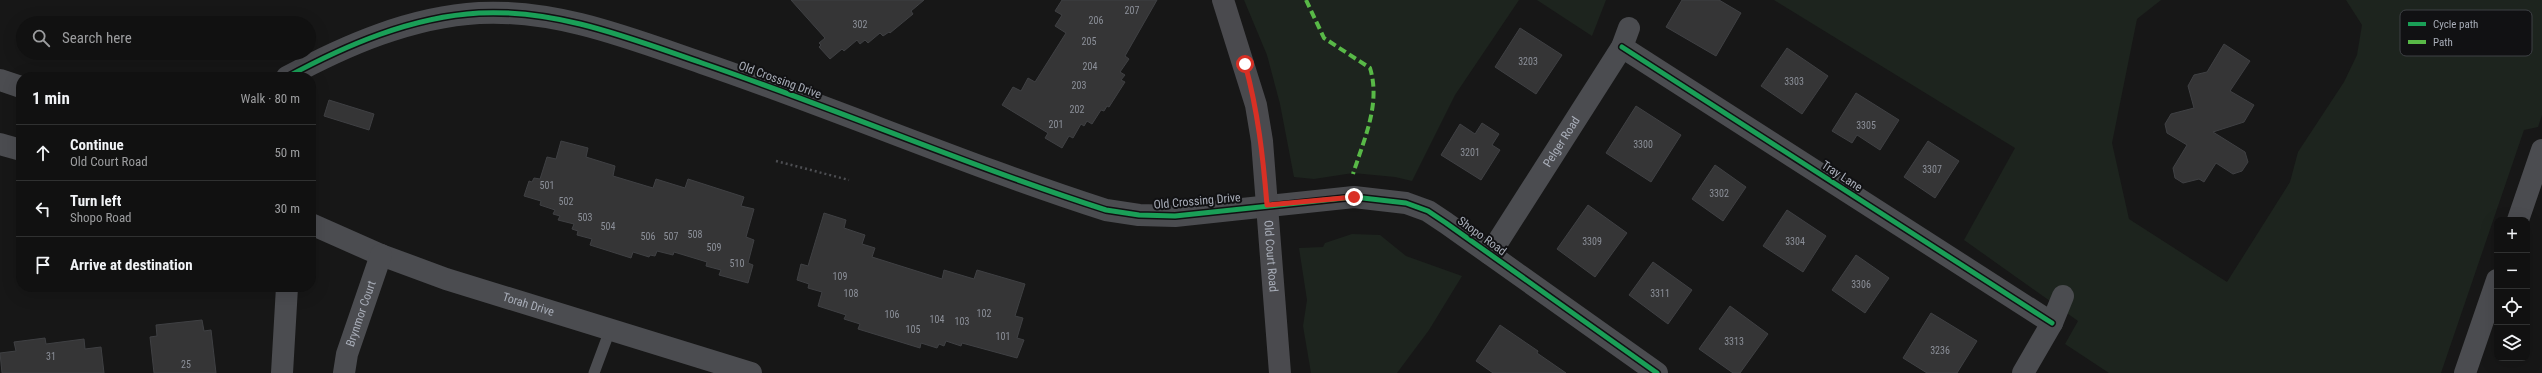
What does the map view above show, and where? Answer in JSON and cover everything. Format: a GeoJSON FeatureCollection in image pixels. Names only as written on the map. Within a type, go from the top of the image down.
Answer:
{"type":"FeatureCollection","features":[{"type":"Feature","properties":{"kind":"main road","name":"Old Court Road"},"geometry":{"type":"LineString","coordinates":[[1223,0],[1256,105],[1262,141],[1280,373]]}},
{"type":"Feature","properties":{"kind":"street","name":"Old Crossing Drive"},"geometry":{"type":"LineString","coordinates":[[298,72],[365,40],[405,26],[440,17],[479,13],[521,14],[600,28],[732,73],[1106,210],[1140,215],[1175,216],[1267,205]]}},
{"type":"Feature","properties":{"kind":"street","name":"Pelger Road"},"geometry":{"type":"LineString","coordinates":[[1490,254],[1626,37]]}},
{"type":"Feature","properties":{"kind":"street","name":"Tray Lane"},"geometry":{"type":"LineString","coordinates":[[1626,37],[2052,323]]}},
{"type":"Feature","properties":{"kind":"street"},"geometry":{"type":"LineString","coordinates":[[0,80],[16,85]]}},
{"type":"Feature","properties":{"kind":"street"},"geometry":{"type":"LineString","coordinates":[[0,144],[16,149]]}},
{"type":"Feature","properties":{"kind":"street"},"geometry":{"type":"LineString","coordinates":[[2519,217],[2542,150]]}},
{"type":"Feature","properties":{"kind":"street","name":"Shopo Road"},"geometry":{"type":"LineString","coordinates":[[1267,205],[1354,197],[1406,203],[1434,215],[1657,373]]}},
{"type":"Feature","properties":{"kind":"street","name":"Torah Drive"},"geometry":{"type":"LineString","coordinates":[[316,226],[381,254],[446,279],[750,373]]}},
{"type":"Feature","properties":{"kind":"street","name":"Brynmor Court"},"geometry":{"type":"LineString","coordinates":[[344,373],[349,347],[381,254]]}},
{"type":"Feature","properties":{"kind":"street"},"geometry":{"type":"LineString","coordinates":[[2465,373],[2494,289]]}},
{"type":"Feature","properties":{"kind":"street"},"geometry":{"type":"LineString","coordinates":[[282,373],[287,292]]}},
{"type":"Feature","properties":{"kind":"street"},"geometry":{"type":"LineString","coordinates":[[2023,373],[2052,323],[2063,296]]}},
{"type":"Feature","properties":{"kind":"lane"},"geometry":{"type":"LineString","coordinates":[[594,373],[610,330]]}},
{"type":"Feature","properties":{"kind":"path"},"geometry":{"type":"LineString","coordinates":[[776,162],[849,180]]}},
{"type":"Feature","properties":{"kind":"shaded area"},"geometry":{"type":"Polygon","coordinates":[[[1244,0],[1519,0],[1455,95],[1412,181],[1395,177],[1353,173],[1314,179],[1294,177],[1280,104],[1267,55],[1244,0]]]}},
{"type":"Feature","properties":{"kind":"shaded area"},"geometry":{"type":"Polygon","coordinates":[[[1537,0],[1606,0],[1592,36],[1537,0]]]}},
{"type":"Feature","properties":{"kind":"shaded area"},"geometry":{"type":"Polygon","coordinates":[[[1774,0],[2161,0],[2137,19],[2112,143],[2129,219],[2227,282],[2290,182],[2298,152],[2344,82],[2357,55],[2362,25],[2346,0],[2542,0],[2542,115],[2538,127],[2524,130],[2441,373],[2109,373],[2065,344],[2078,321],[1964,240],[2015,148],[1774,0]]]}},
{"type":"Feature","properties":{"kind":"shaded area"},"geometry":{"type":"Polygon","coordinates":[[[1352,234],[1380,235],[1406,256],[1462,276],[1429,330],[1397,373],[1311,373],[1303,326],[1307,300],[1299,248],[1323,247],[1325,243],[1352,234]]]}},
{"type":"Feature","properties":{"kind":"building"},"geometry":{"type":"Polygon","coordinates":[[[791,0],[924,0],[911,11],[913,14],[890,33],[889,32],[883,36],[880,33],[868,43],[865,40],[860,44],[857,40],[844,51],[842,49],[830,59],[819,47],[821,45],[819,43],[825,38],[791,0]]]}},
{"type":"Feature","properties":{"kind":"building"},"geometry":{"type":"Polygon","coordinates":[[[1062,0],[1157,0],[1125,56],[1129,59],[1120,72],[1125,75],[1121,80],[1125,82],[1109,107],[1107,106],[1104,111],[1101,110],[1092,124],[1087,121],[1084,126],[1081,124],[1073,138],[1069,136],[1062,148],[1045,138],[1048,133],[1002,105],[1013,87],[1021,91],[1028,78],[1035,82],[1066,33],[1055,26],[1062,15],[1055,11],[1062,0]]]}},
{"type":"Feature","properties":{"kind":"building"},"geometry":{"type":"Polygon","coordinates":[[[1682,0],[1719,0],[1741,13],[1716,56],[1666,27],[1682,0]]]}},
{"type":"Feature","properties":{"kind":"building"},"geometry":{"type":"Polygon","coordinates":[[[1520,28],[1562,55],[1536,94],[1495,67],[1520,28]]]}},
{"type":"Feature","properties":{"kind":"building"},"geometry":{"type":"Polygon","coordinates":[[[2224,44],[2250,61],[2230,91],[2254,105],[2244,122],[2213,132],[2245,152],[2248,162],[2242,171],[2233,174],[2216,163],[2204,182],[2199,179],[2183,183],[2175,178],[2173,168],[2187,145],[2167,133],[2165,124],[2171,114],[2194,108],[2188,86],[2194,75],[2207,72],[2224,44]]]}},
{"type":"Feature","properties":{"kind":"building"},"geometry":{"type":"Polygon","coordinates":[[[1787,48],[1828,76],[1802,114],[1761,86],[1787,48]]]}},
{"type":"Feature","properties":{"kind":"building"},"geometry":{"type":"Polygon","coordinates":[[[1856,93],[1899,120],[1880,150],[1857,135],[1852,143],[1832,131],[1856,93]]]}},
{"type":"Feature","properties":{"kind":"building"},"geometry":{"type":"Polygon","coordinates":[[[329,100],[374,114],[369,130],[324,116],[329,100]]]}},
{"type":"Feature","properties":{"kind":"building"},"geometry":{"type":"Polygon","coordinates":[[[1636,106],[1681,135],[1651,182],[1606,153],[1636,106]]]}},
{"type":"Feature","properties":{"kind":"building"},"geometry":{"type":"Polygon","coordinates":[[[1482,123],[1499,134],[1492,145],[1500,150],[1481,180],[1441,155],[1460,124],[1475,134],[1482,123]]]}},
{"type":"Feature","properties":{"kind":"building"},"geometry":{"type":"Polygon","coordinates":[[[561,141],[588,148],[586,157],[615,166],[613,176],[653,188],[656,179],[685,188],[688,179],[744,197],[741,206],[754,209],[746,237],[754,240],[748,263],[753,265],[748,283],[719,275],[721,270],[706,266],[707,262],[674,252],[673,255],[657,251],[655,256],[650,255],[649,257],[633,252],[631,258],[590,245],[592,239],[577,235],[578,231],[572,229],[574,224],[558,220],[560,216],[553,214],[555,210],[540,205],[541,201],[524,196],[529,181],[532,182],[534,178],[540,179],[547,157],[556,159],[561,141]]]}},
{"type":"Feature","properties":{"kind":"building"},"geometry":{"type":"Polygon","coordinates":[[[1928,141],[1959,161],[1935,198],[1904,177],[1928,141]]]}},
{"type":"Feature","properties":{"kind":"building"},"geometry":{"type":"Polygon","coordinates":[[[1715,165],[1746,187],[1723,221],[1692,199],[1715,165]]]}},
{"type":"Feature","properties":{"kind":"building"},"geometry":{"type":"Polygon","coordinates":[[[1588,205],[1627,233],[1595,277],[1557,249],[1588,205]]]}},
{"type":"Feature","properties":{"kind":"building"},"geometry":{"type":"Polygon","coordinates":[[[1787,210],[1826,236],[1803,272],[1763,246],[1787,210]]]}},
{"type":"Feature","properties":{"kind":"building"},"geometry":{"type":"Polygon","coordinates":[[[824,213],[846,220],[844,228],[865,235],[862,244],[875,248],[872,257],[942,279],[944,270],[974,279],[977,270],[1025,284],[1015,316],[1023,318],[1017,338],[1024,340],[1017,358],[962,343],[961,346],[946,341],[944,346],[939,344],[937,348],[921,343],[920,348],[858,329],[860,324],[844,319],[846,315],[818,306],[822,292],[808,288],[809,284],[797,280],[801,264],[808,266],[824,213]]]}},
{"type":"Feature","properties":{"kind":"building"},"geometry":{"type":"Polygon","coordinates":[[[1856,255],[1889,278],[1865,313],[1832,290],[1856,255]]]}},
{"type":"Feature","properties":{"kind":"building"},"geometry":{"type":"Polygon","coordinates":[[[1653,262],[1692,290],[1668,324],[1629,295],[1653,262]]]}},
{"type":"Feature","properties":{"kind":"building"},"geometry":{"type":"Polygon","coordinates":[[[1730,306],[1768,334],[1740,373],[1733,373],[1699,349],[1730,306]]]}},
{"type":"Feature","properties":{"kind":"building"},"geometry":{"type":"Polygon","coordinates":[[[1931,313],[1977,341],[1957,373],[1927,373],[1903,358],[1931,313]]]}},
{"type":"Feature","properties":{"kind":"building"},"geometry":{"type":"Polygon","coordinates":[[[202,320],[204,331],[211,330],[216,373],[154,373],[150,337],[157,336],[156,325],[202,320]]]}},
{"type":"Feature","properties":{"kind":"building"},"geometry":{"type":"Polygon","coordinates":[[[1500,325],[1538,351],[1537,353],[1566,373],[1493,373],[1476,361],[1500,325]]]}},
{"type":"Feature","properties":{"kind":"building"},"geometry":{"type":"Polygon","coordinates":[[[45,338],[46,344],[84,339],[85,349],[101,347],[104,373],[2,373],[0,353],[16,351],[14,342],[45,338]]]}},
{"type":"Feature","properties":{"kind":"marked path"},"geometry":{"type":"LineString","coordinates":[[1306,0],[1324,38],[1370,68],[1374,95],[1370,121],[1353,174]]}},
{"type":"Feature","properties":{"kind":"cycle path"},"geometry":{"type":"LineString","coordinates":[[296,72],[332,54],[380,34],[429,20],[479,13],[508,13],[536,16],[565,20],[647,44],[803,99],[1004,175],[1106,210],[1139,215],[1175,216],[1354,197],[1406,203],[1428,211],[1446,223],[1657,373]]}},
{"type":"Feature","properties":{"kind":"cycle path"},"geometry":{"type":"LineString","coordinates":[[1622,47],[2052,323]]}},
{"type":"Feature","properties":{"kind":"route"},"geometry":{"type":"LineString","coordinates":[[1245,64],[1256,105],[1262,141],[1267,205],[1354,197]]}}]}
